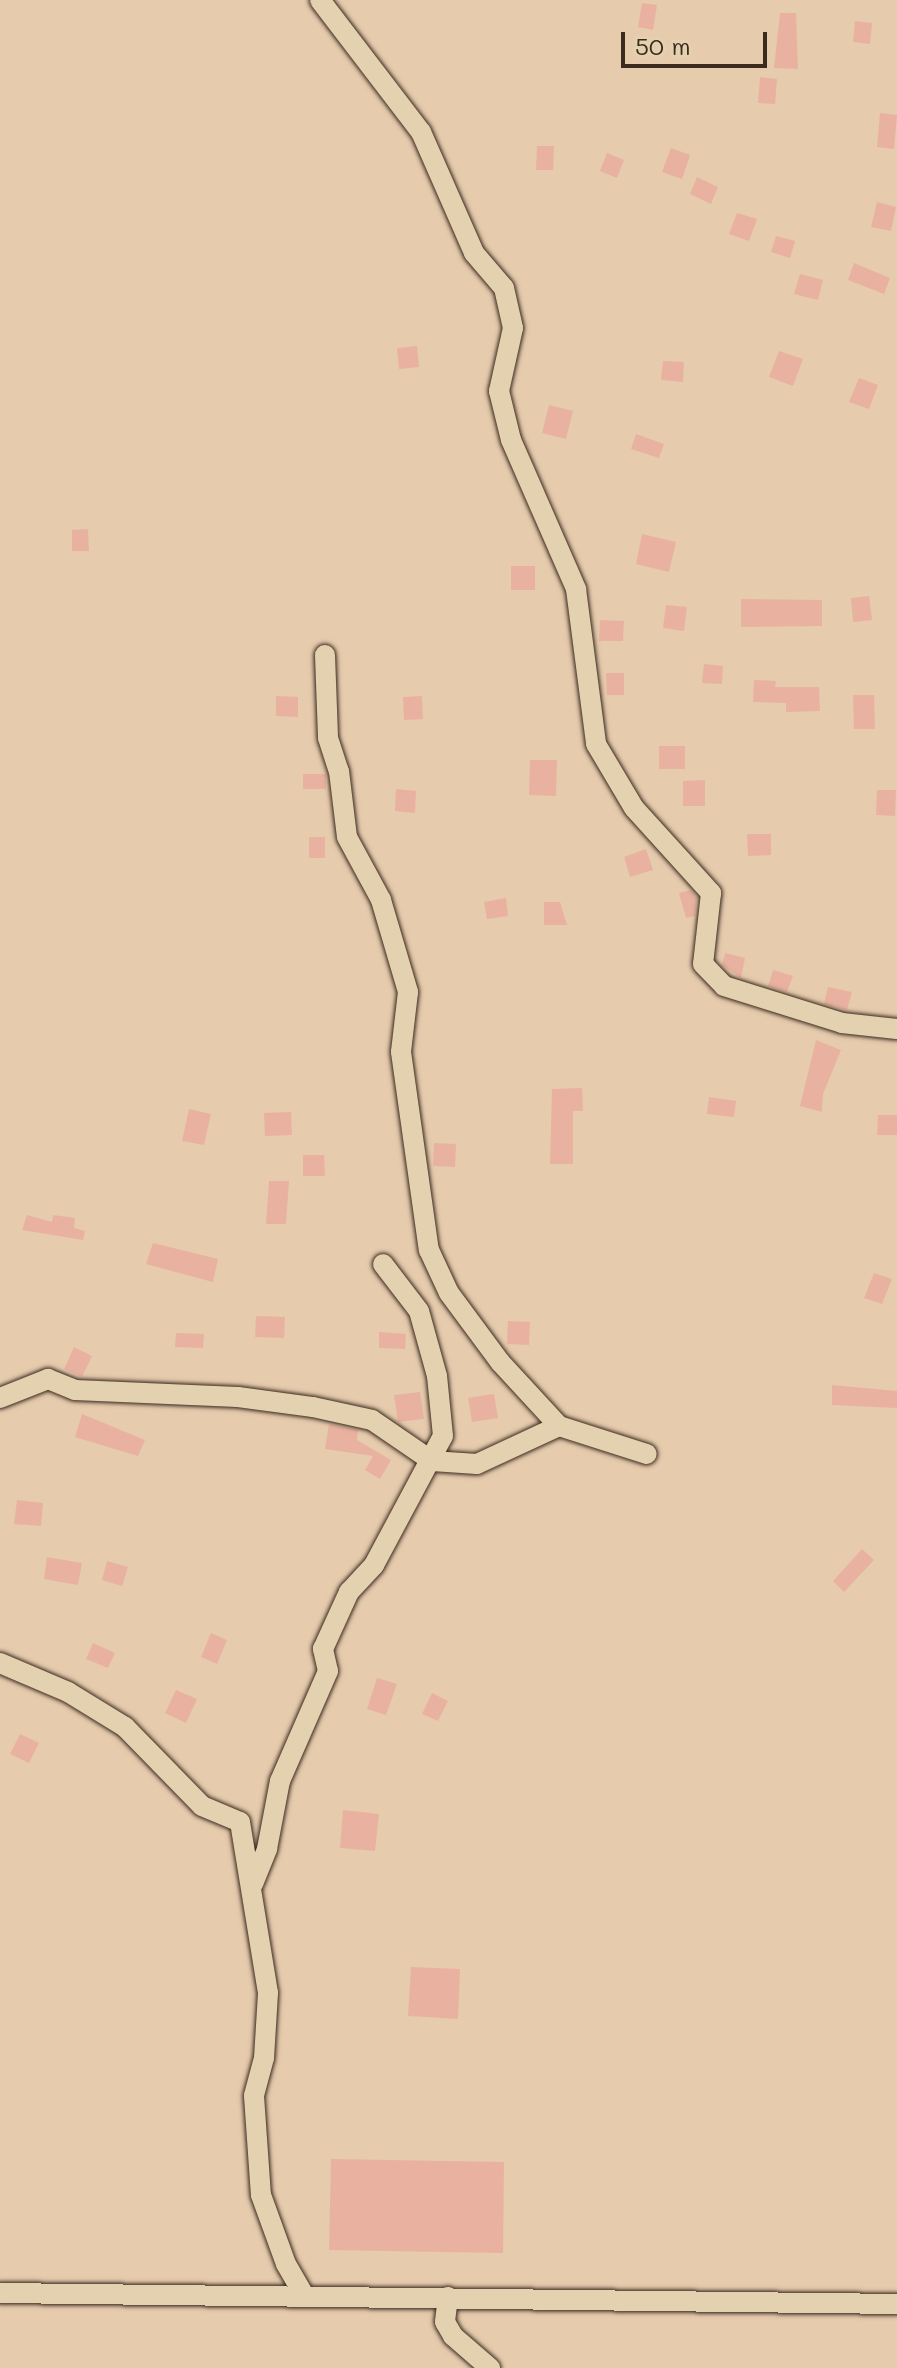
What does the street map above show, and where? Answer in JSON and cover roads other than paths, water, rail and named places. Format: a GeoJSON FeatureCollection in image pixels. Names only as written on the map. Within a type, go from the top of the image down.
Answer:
{"type":"FeatureCollection","features":[{"type":"Feature","properties":{"kind":"street"},"geometry":{"type":"LineString","coordinates":[[320,0],[421,132],[474,253],[504,288],[513,328],[499,391],[511,440],[576,589],[596,744],[634,808],[711,893],[703,964],[724,986],[842,1023],[897,1029]]}},
{"type":"Feature","properties":{"kind":"street"},"geometry":{"type":"LineString","coordinates":[[325,655],[328,738],[339,771],[347,837],[381,900],[408,992],[401,1052],[429,1250],[449,1293],[500,1362],[559,1426],[647,1454]]}},
{"type":"Feature","properties":{"kind":"street"},"geometry":{"type":"LineString","coordinates":[[253,1884],[267,1849],[280,1781],[328,1671],[323,1649],[349,1592],[374,1565],[443,1436],[437,1376],[419,1311],[383,1264]]}},
{"type":"Feature","properties":{"kind":"street"},"geometry":{"type":"LineString","coordinates":[[0,1398],[48,1379],[75,1390],[238,1397],[313,1407],[372,1420],[432,1461],[477,1464],[559,1426]]}},
{"type":"Feature","properties":{"kind":"street"},"geometry":{"type":"LineString","coordinates":[[0,1663],[68,1692],[125,1727],[202,1806],[240,1822],[267,1849]]}},
{"type":"Feature","properties":{"kind":"street"},"geometry":{"type":"LineString","coordinates":[[240,1822],[253,1884],[268,1993],[264,2058],[254,2096],[254,2145],[261,2195],[286,2264],[305,2297]]}},
{"type":"Feature","properties":{"kind":"street"},"geometry":{"type":"LineString","coordinates":[[0,2293],[897,2304]]}},
{"type":"Feature","properties":{"kind":"street"},"geometry":{"type":"LineString","coordinates":[[448,2297],[445,2322],[453,2336],[490,2368]]}}]}
